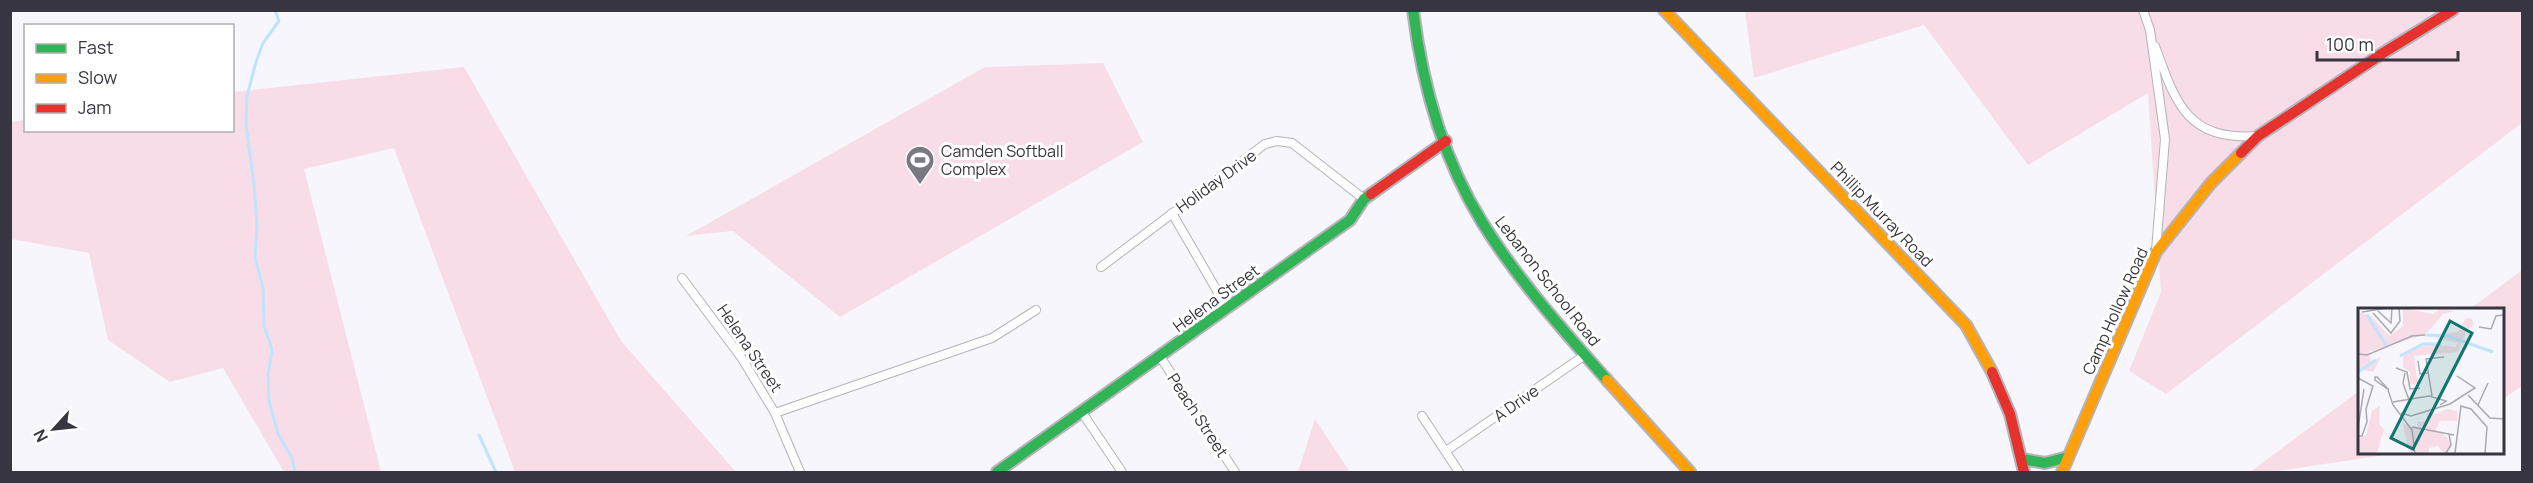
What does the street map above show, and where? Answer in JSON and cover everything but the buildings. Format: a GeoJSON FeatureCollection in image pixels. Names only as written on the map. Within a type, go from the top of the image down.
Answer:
{"type":"FeatureCollection","features":[{"type":"Feature","properties":{"kind":"street","name":"Lebanon School Road"},"geometry":{"type":"LineString","coordinates":[[1413,10],[1424,74],[1446,141],[1468,195],[1495,243],[1585,355],[1690,472]]}},
{"type":"Feature","properties":{"kind":"street","name":"Phillip Murray Road"},"geometry":{"type":"LineString","coordinates":[[1664,10],[1966,325],[1991,365],[2008,408],[2024,472]]}},
{"type":"Feature","properties":{"kind":"street"},"geometry":{"type":"LineString","coordinates":[[2143,10],[2171,89],[2192,121],[2215,134],[2237,138],[2258,136]]}},
{"type":"Feature","properties":{"kind":"street","name":"Camp Hollow Road"},"geometry":{"type":"LineString","coordinates":[[2061,472],[2156,252],[2211,183],[2258,136],[2383,53],[2453,10]]}},
{"type":"Feature","properties":{"kind":"street"},"geometry":{"type":"LineString","coordinates":[[2150,30],[2165,140],[2156,252]]}},
{"type":"Feature","properties":{"kind":"street","name":"Holiday Drive"},"geometry":{"type":"LineString","coordinates":[[1101,267],[1265,144],[1277,141],[1292,143],[1364,199]]}},
{"type":"Feature","properties":{"kind":"street","name":"Helena Street"},"geometry":{"type":"LineString","coordinates":[[997,472],[1011,469],[1081,411],[1161,358],[1350,220],[1364,199],[1446,141]]}},
{"type":"Feature","properties":{"kind":"street"},"geometry":{"type":"LineString","coordinates":[[1172,213],[1227,308]]}},
{"type":"Feature","properties":{"kind":"street","name":"Helena Street"},"geometry":{"type":"LineString","coordinates":[[682,278],[741,357],[775,413],[800,472]]}},
{"type":"Feature","properties":{"kind":"street"},"geometry":{"type":"LineString","coordinates":[[775,413],[992,338],[1036,310]]}},
{"type":"Feature","properties":{"kind":"street","name":"A Drive"},"geometry":{"type":"LineString","coordinates":[[1446,451],[1585,355]]}},
{"type":"Feature","properties":{"kind":"street","name":"Peach Street"},"geometry":{"type":"LineString","coordinates":[[1161,358],[1235,472]]}},
{"type":"Feature","properties":{"kind":"street"},"geometry":{"type":"LineString","coordinates":[[1081,411],[1122,472]]}},
{"type":"Feature","properties":{"kind":"street"},"geometry":{"type":"LineString","coordinates":[[1422,416],[1459,472]]}},
{"type":"Feature","properties":{"kind":"street"},"geometry":{"type":"LineString","coordinates":[[2022,459],[2041,465],[2052,464],[2068,457]]}},
{"type":"Feature","properties":{"kind":"shaded area"},"geometry":{"type":"Polygon","coordinates":[[[1745,11],[2522,11],[2522,123],[2166,394],[2129,371],[2161,292],[2148,93],[2028,165],[1924,25],[1754,78],[1745,11]]]}},
{"type":"Feature","properties":{"kind":"shaded area","name":"Camden Softball Complex"},"geometry":{"type":"Polygon","coordinates":[[[1103,63],[1143,142],[840,317],[733,231],[686,236],[985,67],[1103,63]]]}},
{"type":"Feature","properties":{"kind":"shaded area"},"geometry":{"type":"Polygon","coordinates":[[[464,67],[621,341],[736,472],[515,472],[394,148],[304,169],[381,472],[284,472],[223,368],[170,382],[108,340],[89,253],[11,239],[11,122],[24,120],[24,132],[234,132],[234,92],[464,67]]]}},
{"type":"Feature","properties":{"kind":"shaded area"},"geometry":{"type":"Polygon","coordinates":[[[2522,270],[2522,386],[2503,399],[2503,308],[2471,308],[2522,270]]]}},
{"type":"Feature","properties":{"kind":"shaded area"},"geometry":{"type":"Polygon","coordinates":[[[2358,392],[2358,453],[2398,453],[2270,472],[2250,472],[2358,392]]]}},
{"type":"Feature","properties":{"kind":"shaded area"},"geometry":{"type":"Polygon","coordinates":[[[1315,419],[1350,472],[1298,472],[1315,419]]]}},
{"type":"Feature","properties":{"kind":"waterway"},"geometry":{"type":"LineString","coordinates":[[275,10],[279,21],[263,43],[256,62],[247,96],[246,125],[257,225],[255,258],[263,288],[264,326],[272,349],[268,376],[269,401],[278,434],[292,458],[295,472]]}},
{"type":"Feature","properties":{"kind":"waterway"},"geometry":{"type":"LineString","coordinates":[[479,435],[496,472]]}},
{"type":"Feature","properties":{"kind":"traffic: fast"},"geometry":{"type":"LineString","coordinates":[[1413,10],[1422,65],[1436,120],[1468,198],[1525,284],[1607,380]]}},
{"type":"Feature","properties":{"kind":"traffic: fast"},"geometry":{"type":"LineString","coordinates":[[997,472],[1350,220],[1364,199],[1371,194]]}},
{"type":"Feature","properties":{"kind":"traffic: fast"},"geometry":{"type":"LineString","coordinates":[[2022,459],[2045,463],[2068,457]]}},
{"type":"Feature","properties":{"kind":"traffic: slow"},"geometry":{"type":"LineString","coordinates":[[1664,10],[1966,325],[1992,372]]}},
{"type":"Feature","properties":{"kind":"traffic: slow"},"geometry":{"type":"LineString","coordinates":[[2062,472],[2156,252],[2211,183],[2241,153]]}},
{"type":"Feature","properties":{"kind":"traffic: slow"},"geometry":{"type":"LineString","coordinates":[[1607,380],[1690,472]]}},
{"type":"Feature","properties":{"kind":"traffic: jam"},"geometry":{"type":"LineString","coordinates":[[2241,153],[2258,136],[2383,53],[2453,10]]}},
{"type":"Feature","properties":{"kind":"traffic: jam"},"geometry":{"type":"LineString","coordinates":[[1371,194],[1446,141]]}},
{"type":"Feature","properties":{"kind":"traffic: jam"},"geometry":{"type":"LineString","coordinates":[[1992,372],[2010,414],[2024,472]]}},
{"type":"Feature","properties":{"kind":"place","name":"Camden Softball Complex"},"geometry":{"type":"Point","coordinates":[920,186]}}]}
